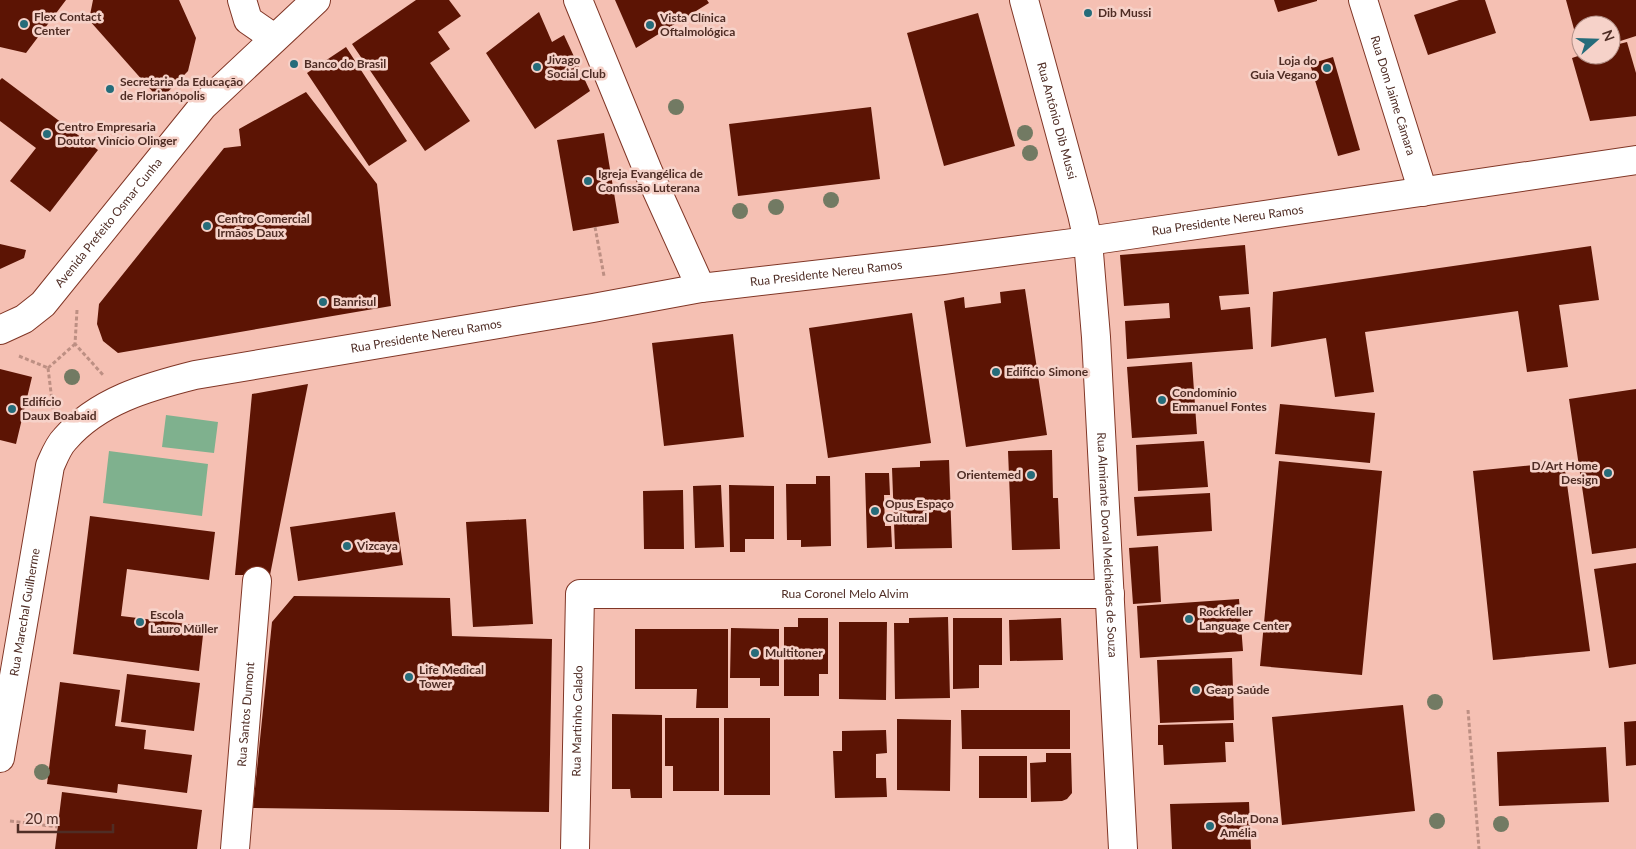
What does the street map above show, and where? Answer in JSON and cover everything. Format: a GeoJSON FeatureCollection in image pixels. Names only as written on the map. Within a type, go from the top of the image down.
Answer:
{"type":"FeatureCollection","features":[{"type":"Feature","properties":{"kind":"street"},"geometry":{"type":"LineString","coordinates":[[242,0],[248,20],[274,38]]}},
{"type":"Feature","properties":{"kind":"street","name":"Avenida Prefeito Osmar Cunha"},"geometry":{"type":"LineString","coordinates":[[0,330],[24,319],[43,304],[203,106],[316,0]]}},
{"type":"Feature","properties":{"kind":"street"},"geometry":{"type":"LineString","coordinates":[[578,0],[648,171],[701,288]]}},
{"type":"Feature","properties":{"kind":"street","name":"Rua Antônio Dib Mussi"},"geometry":{"type":"LineString","coordinates":[[1024,0],[1088,241]]}},
{"type":"Feature","properties":{"kind":"street","name":"Rua Dom Jaime Câmara"},"geometry":{"type":"LineString","coordinates":[[1363,0],[1423,192]]}},
{"type":"Feature","properties":{"kind":"street","name":"Rua Presidente Nereu Ramos"},"geometry":{"type":"LineString","coordinates":[[50,466],[63,440],[88,416],[132,393],[195,375],[701,288],[1088,241],[1636,160]]}},
{"type":"Feature","properties":{"kind":"street","name":"Rua Almirante Dorval Melchíades de Souza"},"geometry":{"type":"LineString","coordinates":[[1088,241],[1096,337],[1123,849]]}},
{"type":"Feature","properties":{"kind":"street","name":"Rua Marechal Guilherme"},"geometry":{"type":"LineString","coordinates":[[0,758],[50,466]]}},
{"type":"Feature","properties":{"kind":"street","name":"Rua Santos Dumont"},"geometry":{"type":"LineString","coordinates":[[235,849],[257,581]]}},
{"type":"Feature","properties":{"kind":"street","name":"Rua Coronel Melo Alvim"},"geometry":{"type":"LineString","coordinates":[[580,594],[1110,594]]}},
{"type":"Feature","properties":{"kind":"street","name":"Rua Martinho Calado"},"geometry":{"type":"LineString","coordinates":[[575,849],[580,594]]}},
{"type":"Feature","properties":{"kind":"path"},"geometry":{"type":"LineString","coordinates":[[595,227],[605,283]]}},
{"type":"Feature","properties":{"kind":"path"},"geometry":{"type":"LineString","coordinates":[[48,368],[75,344],[78,302]]}},
{"type":"Feature","properties":{"kind":"path"},"geometry":{"type":"LineString","coordinates":[[75,344],[109,382]]}},
{"type":"Feature","properties":{"kind":"path"},"geometry":{"type":"LineString","coordinates":[[15,354],[48,368]]}},
{"type":"Feature","properties":{"kind":"path"},"geometry":{"type":"LineString","coordinates":[[48,368],[53,410]]}},
{"type":"Feature","properties":{"kind":"path"},"geometry":{"type":"LineString","coordinates":[[1468,710],[1479,849]]}},
{"type":"Feature","properties":{"kind":"path"},"geometry":{"type":"LineString","coordinates":[[10,821],[58,827]]}},
{"type":"Feature","properties":{"kind":"green space"},"geometry":{"type":"Polygon","coordinates":[[[166,415],[218,422],[214,453],[162,447],[166,415]]]}},
{"type":"Feature","properties":{"kind":"green space"},"geometry":{"type":"Polygon","coordinates":[[[109,451],[208,464],[202,516],[103,503],[109,451]]]}},
{"type":"Feature","properties":{"kind":"building","name":"Flex Contact Center"},"geometry":{"type":"Polygon","coordinates":[[[0,0],[66,0],[26,53],[0,47],[0,0]]]}},
{"type":"Feature","properties":{"kind":"building"},"geometry":{"type":"Polygon","coordinates":[[[93,0],[179,0],[196,38],[188,71],[160,100],[89,20],[93,0]]]}},
{"type":"Feature","properties":{"kind":"building"},"geometry":{"type":"Polygon","coordinates":[[[416,0],[449,0],[461,16],[438,32],[450,49],[430,63],[470,121],[425,151],[352,44],[416,0]]]}},
{"type":"Feature","properties":{"kind":"building","name":"Vista Clínica Oftalmológica"},"geometry":{"type":"Polygon","coordinates":[[[615,0],[707,0],[709,3],[636,48],[615,0]]]}},
{"type":"Feature","properties":{"kind":"building"},"geometry":{"type":"Polygon","coordinates":[[[1274,0],[1317,0],[1317,1],[1278,12],[1274,0]]]}},
{"type":"Feature","properties":{"kind":"building"},"geometry":{"type":"Polygon","coordinates":[[[1459,0],[1485,0],[1496,33],[1428,55],[1414,15],[1459,0]]]}},
{"type":"Feature","properties":{"kind":"building"},"geometry":{"type":"Polygon","coordinates":[[[1566,0],[1636,0],[1636,36],[1621,41],[1621,15],[1571,15],[1571,18],[1566,0]]]}},
{"type":"Feature","properties":{"kind":"building","name":"Jivago Social Club"},"geometry":{"type":"Polygon","coordinates":[[[539,12],[552,42],[564,35],[590,91],[535,129],[486,53],[539,12]]]}},
{"type":"Feature","properties":{"kind":"building"},"geometry":{"type":"Polygon","coordinates":[[[978,13],[1015,146],[944,166],[907,33],[978,13]]]}},
{"type":"Feature","properties":{"kind":"building"},"geometry":{"type":"Polygon","coordinates":[[[1627,42],[1636,73],[1636,116],[1590,121],[1574,65],[1621,65],[1621,44],[1627,42]]]}},
{"type":"Feature","properties":{"kind":"building"},"geometry":{"type":"Polygon","coordinates":[[[346,47],[407,141],[369,166],[307,73],[346,47]]]}},
{"type":"Feature","properties":{"kind":"building"},"geometry":{"type":"Polygon","coordinates":[[[1333,57],[1360,150],[1338,156],[1310,64],[1333,57]]]}},
{"type":"Feature","properties":{"kind":"building","name":"Centro Empresaria Doutor Vinício Olinger"},"geometry":{"type":"Polygon","coordinates":[[[2,78],[98,150],[50,212],[10,181],[36,148],[0,121],[0,80],[2,78]]]}},
{"type":"Feature","properties":{"kind":"building"},"geometry":{"type":"Polygon","coordinates":[[[306,92],[377,184],[391,306],[118,353],[103,341],[97,324],[99,304],[224,148],[241,146],[239,129],[306,92]]]}},
{"type":"Feature","properties":{"kind":"building"},"geometry":{"type":"Polygon","coordinates":[[[871,107],[880,179],[738,196],[729,124],[871,107]]]}},
{"type":"Feature","properties":{"kind":"building","name":"Igreja Evangélica de Confissão Luterana"},"geometry":{"type":"Polygon","coordinates":[[[604,133],[619,223],[573,231],[557,140],[604,133]]]}},
{"type":"Feature","properties":{"kind":"building"},"geometry":{"type":"Polygon","coordinates":[[[0,244],[26,250],[24,258],[0,269],[0,244]]]}},
{"type":"Feature","properties":{"kind":"building"},"geometry":{"type":"Polygon","coordinates":[[[1245,245],[1249,294],[1219,296],[1221,310],[1250,307],[1253,349],[1127,359],[1125,321],[1170,318],[1169,303],[1124,306],[1120,255],[1245,245]]]}},
{"type":"Feature","properties":{"kind":"building"},"geometry":{"type":"Polygon","coordinates":[[[1591,246],[1599,300],[1559,305],[1568,367],[1527,372],[1518,311],[1365,332],[1374,392],[1335,397],[1326,338],[1271,347],[1273,292],[1591,246]]]}},
{"type":"Feature","properties":{"kind":"building","name":"Edifício Simone"},"geometry":{"type":"Polygon","coordinates":[[[1025,289],[1047,435],[966,447],[944,301],[964,297],[965,308],[1001,303],[1000,292],[1025,289]]]}},
{"type":"Feature","properties":{"kind":"building"},"geometry":{"type":"Polygon","coordinates":[[[912,313],[931,443],[828,458],[809,328],[912,313]]]}},
{"type":"Feature","properties":{"kind":"building"},"geometry":{"type":"Polygon","coordinates":[[[733,334],[744,437],[664,446],[652,343],[733,334]]]}},
{"type":"Feature","properties":{"kind":"building","name":"Condomínio Emmanuel Fontes"},"geometry":{"type":"Polygon","coordinates":[[[1192,362],[1197,434],[1132,438],[1127,367],[1192,362]]]}},
{"type":"Feature","properties":{"kind":"building","name":"Edifício Daux Boabaid"},"geometry":{"type":"Polygon","coordinates":[[[0,369],[32,377],[16,444],[0,440],[0,369]]]}},
{"type":"Feature","properties":{"kind":"building"},"geometry":{"type":"Polygon","coordinates":[[[308,384],[270,575],[235,575],[252,394],[308,384]]]}},
{"type":"Feature","properties":{"kind":"building","name":"D/Art Home Design"},"geometry":{"type":"Polygon","coordinates":[[[1636,389],[1636,548],[1592,554],[1569,399],[1636,389]]]}},
{"type":"Feature","properties":{"kind":"building"},"geometry":{"type":"Polygon","coordinates":[[[1280,404],[1375,413],[1370,463],[1275,454],[1280,404]]]}},
{"type":"Feature","properties":{"kind":"building"},"geometry":{"type":"Polygon","coordinates":[[[1204,441],[1208,487],[1138,491],[1136,445],[1204,441]]]}},
{"type":"Feature","properties":{"kind":"building"},"geometry":{"type":"Polygon","coordinates":[[[1052,450],[1053,498],[1058,498],[1060,549],[1012,550],[1008,451],[1052,450]]]}},
{"type":"Feature","properties":{"kind":"building"},"geometry":{"type":"Polygon","coordinates":[[[949,460],[952,548],[895,549],[892,468],[920,467],[920,461],[949,460]]]}},
{"type":"Feature","properties":{"kind":"building"},"geometry":{"type":"Polygon","coordinates":[[[1279,461],[1382,471],[1362,675],[1260,666],[1279,461]]]}},
{"type":"Feature","properties":{"kind":"building"},"geometry":{"type":"Polygon","coordinates":[[[1564,462],[1590,651],[1493,660],[1473,471],[1564,462]]]}},
{"type":"Feature","properties":{"kind":"building","name":"Opus Espaço Cultural"},"geometry":{"type":"Polygon","coordinates":[[[865,473],[889,473],[890,495],[884,495],[885,526],[891,526],[892,547],[867,548],[865,473]]]}},
{"type":"Feature","properties":{"kind":"building"},"geometry":{"type":"Polygon","coordinates":[[[816,476],[830,476],[831,546],[801,547],[801,540],[787,540],[786,484],[816,484],[816,476]]]}},
{"type":"Feature","properties":{"kind":"building"},"geometry":{"type":"Polygon","coordinates":[[[721,485],[724,547],[695,548],[693,486],[721,485]]]}},
{"type":"Feature","properties":{"kind":"building"},"geometry":{"type":"Polygon","coordinates":[[[729,485],[774,486],[774,539],[745,539],[745,552],[730,552],[729,485]]]}},
{"type":"Feature","properties":{"kind":"building"},"geometry":{"type":"Polygon","coordinates":[[[683,490],[684,549],[644,549],[643,491],[683,490]]]}},
{"type":"Feature","properties":{"kind":"building"},"geometry":{"type":"Polygon","coordinates":[[[1210,493],[1212,531],[1137,536],[1134,497],[1210,493]]]}},
{"type":"Feature","properties":{"kind":"building","name":"Vizcaya"},"geometry":{"type":"Polygon","coordinates":[[[395,512],[403,565],[298,581],[290,527],[395,512]]]}},
{"type":"Feature","properties":{"kind":"building"},"geometry":{"type":"Polygon","coordinates":[[[90,516],[215,532],[209,580],[127,569],[121,616],[204,626],[199,671],[73,654],[90,516]]]}},
{"type":"Feature","properties":{"kind":"building"},"geometry":{"type":"Polygon","coordinates":[[[526,519],[533,624],[473,627],[466,522],[526,519]]]}},
{"type":"Feature","properties":{"kind":"building"},"geometry":{"type":"Polygon","coordinates":[[[1158,546],[1161,602],[1133,604],[1129,548],[1158,546]]]}},
{"type":"Feature","properties":{"kind":"building"},"geometry":{"type":"Polygon","coordinates":[[[1636,563],[1636,664],[1609,668],[1594,569],[1636,563]]]}},
{"type":"Feature","properties":{"kind":"building","name":"Life Medical Tower"},"geometry":{"type":"Polygon","coordinates":[[[294,596],[450,598],[452,636],[552,639],[549,812],[253,808],[272,622],[294,596]]]}},
{"type":"Feature","properties":{"kind":"building","name":"Rockfeller Language Center"},"geometry":{"type":"Polygon","coordinates":[[[1239,599],[1243,651],[1140,658],[1137,606],[1239,599]]]}},
{"type":"Feature","properties":{"kind":"building"},"geometry":{"type":"Polygon","coordinates":[[[948,617],[950,698],[895,699],[894,623],[909,623],[909,618],[948,617]]]}},
{"type":"Feature","properties":{"kind":"building"},"geometry":{"type":"Polygon","coordinates":[[[798,618],[828,618],[828,674],[819,674],[819,696],[784,696],[784,627],[798,627],[798,618]]]}},
{"type":"Feature","properties":{"kind":"building"},"geometry":{"type":"Polygon","coordinates":[[[953,618],[1002,618],[1002,665],[979,665],[979,688],[953,689],[953,618]]]}},
{"type":"Feature","properties":{"kind":"building"},"geometry":{"type":"Polygon","coordinates":[[[1061,618],[1063,660],[1010,661],[1009,620],[1061,618]]]}},
{"type":"Feature","properties":{"kind":"building"},"geometry":{"type":"Polygon","coordinates":[[[839,622],[887,622],[886,700],[839,699],[839,622]]]}},
{"type":"Feature","properties":{"kind":"building","name":"Multitoner"},"geometry":{"type":"Polygon","coordinates":[[[731,628],[779,629],[779,686],[760,686],[760,678],[730,678],[731,628]]]}},
{"type":"Feature","properties":{"kind":"building"},"geometry":{"type":"Polygon","coordinates":[[[635,629],[728,629],[728,708],[696,708],[697,689],[635,689],[635,629]]]}},
{"type":"Feature","properties":{"kind":"building","name":"Geap Saúde"},"geometry":{"type":"Polygon","coordinates":[[[1232,658],[1234,720],[1160,723],[1157,660],[1232,658]]]}},
{"type":"Feature","properties":{"kind":"building"},"geometry":{"type":"Polygon","coordinates":[[[127,674],[200,683],[194,731],[121,722],[127,674]]]}},
{"type":"Feature","properties":{"kind":"building"},"geometry":{"type":"Polygon","coordinates":[[[60,682],[120,690],[115,726],[146,730],[144,749],[192,755],[187,793],[118,784],[117,793],[47,784],[60,682]]]}},
{"type":"Feature","properties":{"kind":"building"},"geometry":{"type":"Polygon","coordinates":[[[1403,705],[1415,811],[1282,825],[1272,717],[1403,705]]]}},
{"type":"Feature","properties":{"kind":"building"},"geometry":{"type":"Polygon","coordinates":[[[961,710],[1070,710],[1070,749],[962,749],[961,710]]]}},
{"type":"Feature","properties":{"kind":"building"},"geometry":{"type":"Polygon","coordinates":[[[612,714],[662,715],[662,798],[631,798],[630,789],[612,789],[612,714]]]}},
{"type":"Feature","properties":{"kind":"building"},"geometry":{"type":"Polygon","coordinates":[[[665,718],[719,718],[719,791],[673,791],[673,766],[665,766],[665,718]]]}},
{"type":"Feature","properties":{"kind":"building"},"geometry":{"type":"Polygon","coordinates":[[[724,718],[770,718],[770,795],[724,795],[724,718]]]}},
{"type":"Feature","properties":{"kind":"building"},"geometry":{"type":"Polygon","coordinates":[[[897,719],[951,720],[950,791],[897,790],[897,719]]]}},
{"type":"Feature","properties":{"kind":"building"},"geometry":{"type":"Polygon","coordinates":[[[1636,721],[1636,765],[1626,766],[1624,722],[1636,721]]]}},
{"type":"Feature","properties":{"kind":"building"},"geometry":{"type":"Polygon","coordinates":[[[1233,723],[1234,742],[1225,742],[1226,762],[1164,765],[1163,745],[1158,745],[1158,725],[1233,723]]]}},
{"type":"Feature","properties":{"kind":"building"},"geometry":{"type":"Polygon","coordinates":[[[886,730],[887,753],[876,754],[876,778],[886,778],[887,797],[835,798],[833,751],[842,751],[842,731],[886,730]]]}},
{"type":"Feature","properties":{"kind":"building"},"geometry":{"type":"Polygon","coordinates":[[[1606,747],[1609,802],[1499,806],[1497,752],[1606,747]]]}},
{"type":"Feature","properties":{"kind":"building"},"geometry":{"type":"Polygon","coordinates":[[[1046,753],[1071,753],[1072,793],[1067,799],[1062,801],[1031,802],[1030,763],[1046,762],[1046,753]]]}},
{"type":"Feature","properties":{"kind":"building"},"geometry":{"type":"Polygon","coordinates":[[[979,756],[1027,756],[1027,798],[979,798],[979,756]]]}},
{"type":"Feature","properties":{"kind":"building"},"geometry":{"type":"Polygon","coordinates":[[[62,792],[202,810],[197,849],[55,849],[62,792]]]}},
{"type":"Feature","properties":{"kind":"building","name":"Solar Dona Amélia"},"geometry":{"type":"Polygon","coordinates":[[[1249,802],[1251,849],[1172,849],[1170,804],[1249,802]]]}},
{"type":"Feature","properties":{"kind":"place","name":"Dib Mussi"},"geometry":{"type":"Point","coordinates":[1088,13]}},
{"type":"Feature","properties":{"kind":"place","name":"Flex Contact Center"},"geometry":{"type":"Point","coordinates":[24,24]}},
{"type":"Feature","properties":{"kind":"place","name":"Vista Clínica Oftalmológica"},"geometry":{"type":"Point","coordinates":[650,25]}},
{"type":"Feature","properties":{"kind":"place","name":"Banco do Brasil"},"geometry":{"type":"Point","coordinates":[294,64]}},
{"type":"Feature","properties":{"kind":"place","name":"Jivago Social Club"},"geometry":{"type":"Point","coordinates":[537,67]}},
{"type":"Feature","properties":{"kind":"place","name":"Loja do Guia Vegano"},"geometry":{"type":"Point","coordinates":[1327,68]}},
{"type":"Feature","properties":{"kind":"place","name":"Secretaria da Educação de Florianópolis"},"geometry":{"type":"Point","coordinates":[110,89]}},
{"type":"Feature","properties":{"kind":"place","name":"Centro Empresaria Doutor Vinício Olinger"},"geometry":{"type":"Point","coordinates":[47,134]}},
{"type":"Feature","properties":{"kind":"place","name":"Igreja Evangélica de Confissão Luterana"},"geometry":{"type":"Point","coordinates":[588,181]}},
{"type":"Feature","properties":{"kind":"place","name":"Centro Comercial Irmãos Daux"},"geometry":{"type":"Point","coordinates":[207,226]}},
{"type":"Feature","properties":{"kind":"place","name":"Banrisul"},"geometry":{"type":"Point","coordinates":[323,302]}},
{"type":"Feature","properties":{"kind":"place","name":"Edifício Simone"},"geometry":{"type":"Point","coordinates":[996,372]}},
{"type":"Feature","properties":{"kind":"place","name":"Condomínio Emmanuel Fontes"},"geometry":{"type":"Point","coordinates":[1162,400]}},
{"type":"Feature","properties":{"kind":"place","name":"Edifício Daux Boabaid"},"geometry":{"type":"Point","coordinates":[12,409]}},
{"type":"Feature","properties":{"kind":"place","name":"D/Art Home Design"},"geometry":{"type":"Point","coordinates":[1608,473]}},
{"type":"Feature","properties":{"kind":"place","name":"Orientemed"},"geometry":{"type":"Point","coordinates":[1031,475]}},
{"type":"Feature","properties":{"kind":"place","name":"Opus Espaço Cultural"},"geometry":{"type":"Point","coordinates":[875,511]}},
{"type":"Feature","properties":{"kind":"place","name":"Vizcaya"},"geometry":{"type":"Point","coordinates":[347,546]}},
{"type":"Feature","properties":{"kind":"place","name":"Rockfeller Language Center"},"geometry":{"type":"Point","coordinates":[1189,619]}},
{"type":"Feature","properties":{"kind":"place","name":"Escola Lauro Müller"},"geometry":{"type":"Point","coordinates":[140,622]}},
{"type":"Feature","properties":{"kind":"place","name":"Multitoner"},"geometry":{"type":"Point","coordinates":[755,653]}},
{"type":"Feature","properties":{"kind":"place","name":"Life Medical Tower"},"geometry":{"type":"Point","coordinates":[409,677]}},
{"type":"Feature","properties":{"kind":"place","name":"Geap Saúde"},"geometry":{"type":"Point","coordinates":[1196,690]}},
{"type":"Feature","properties":{"kind":"place","name":"Solar Dona Amélia"},"geometry":{"type":"Point","coordinates":[1210,826]}}]}
